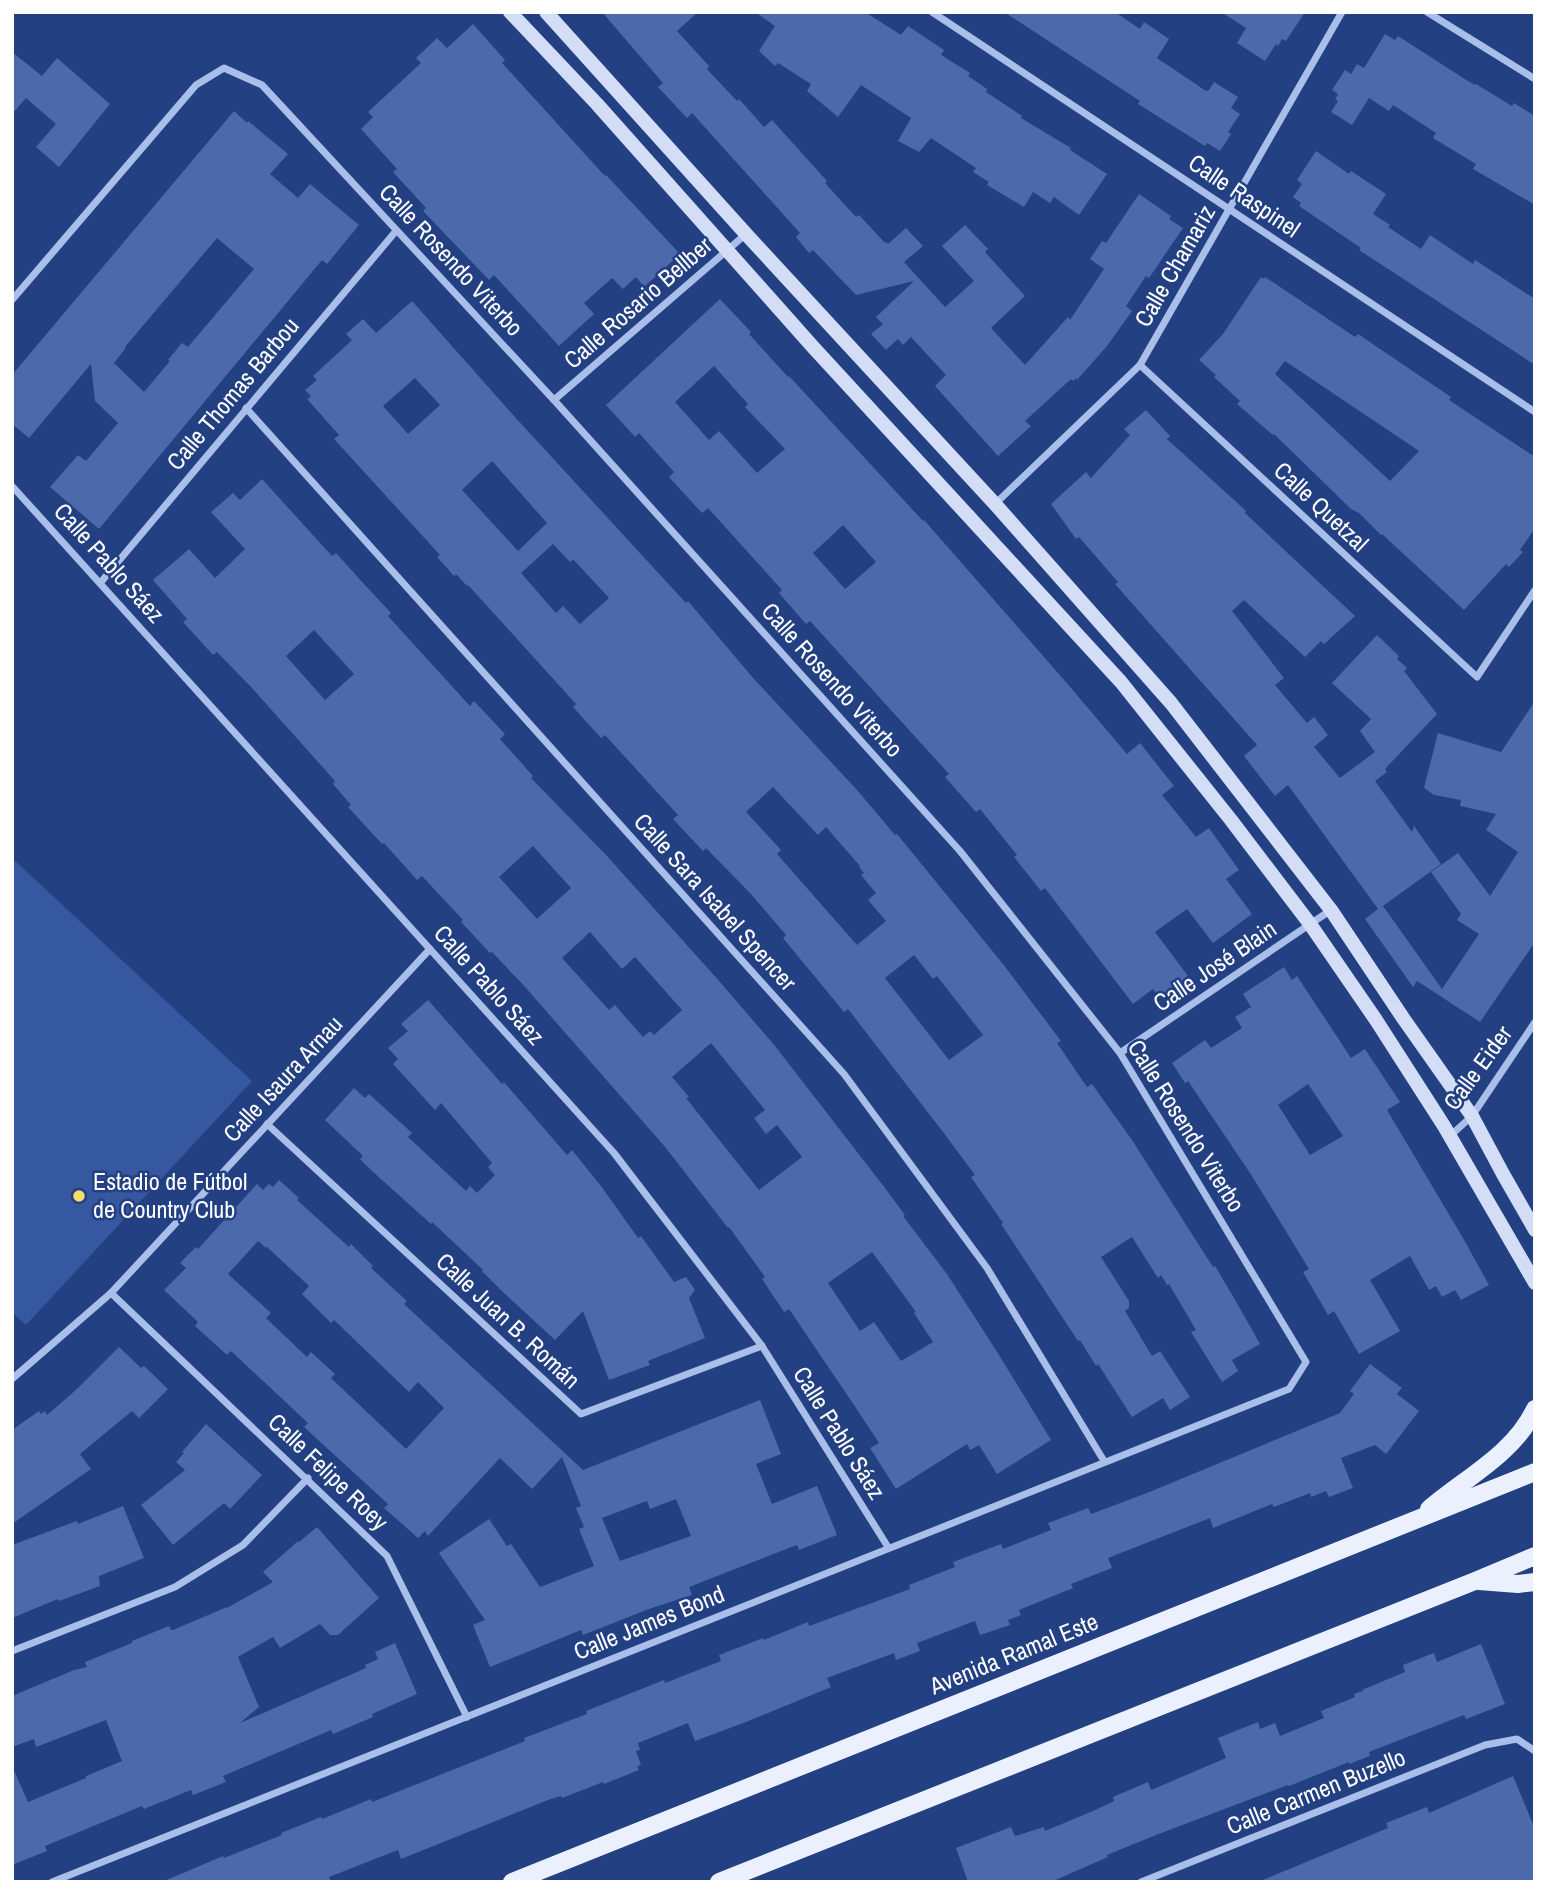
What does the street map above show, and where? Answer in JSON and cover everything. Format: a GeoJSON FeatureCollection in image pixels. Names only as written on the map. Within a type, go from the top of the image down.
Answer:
{"type":"FeatureCollection","features":[{"type":"Feature","properties":{"kind":"main road"},"geometry":{"type":"LineString","coordinates":[[1418,1519],[1494,1459],[1524,1427],[1535,1409]]}},
{"type":"Feature","properties":{"kind":"main road","name":"Avenida Ramal Este"},"geometry":{"type":"LineString","coordinates":[[512,1882],[1535,1472]]}},
{"type":"Feature","properties":{"kind":"main road"},"geometry":{"type":"LineString","coordinates":[[719,1882],[1535,1556]]}},
{"type":"Feature","properties":{"kind":"main road"},"geometry":{"type":"LineString","coordinates":[[1475,1581],[1518,1584],[1535,1582]]}},
{"type":"Feature","properties":{"kind":"street"},"geometry":{"type":"LineString","coordinates":[[510,12],[597,104],[813,347],[1121,682],[1310,924],[1376,1020],[1450,1136],[1535,1283]]}},
{"type":"Feature","properties":{"kind":"street"},"geometry":{"type":"LineString","coordinates":[[545,12],[995,505],[1171,703],[1331,910],[1472,1116],[1535,1230]]}},
{"type":"Feature","properties":{"kind":"street","name":"Calle Raspinel"},"geometry":{"type":"LineString","coordinates":[[932,12],[1535,412]]}},
{"type":"Feature","properties":{"kind":"street","name":"Calle Chamariz"},"geometry":{"type":"LineString","coordinates":[[995,505],[1140,365],[1342,12]]}},
{"type":"Feature","properties":{"kind":"street"},"geometry":{"type":"LineString","coordinates":[[1427,12],[1535,79]]}},
{"type":"Feature","properties":{"kind":"street","name":"Calle Rosendo Viterbo"},"geometry":{"type":"LineString","coordinates":[[12,300],[201,82],[224,68],[262,85],[554,400],[960,851],[1120,1053],[1306,1362],[1289,1389],[1260,1400]]}},
{"type":"Feature","properties":{"kind":"street","name":"Calle Thomas Barbou"},"geometry":{"type":"LineString","coordinates":[[101,582],[396,231]]}},
{"type":"Feature","properties":{"kind":"street","name":"Calle Rosario Bellber"},"geometry":{"type":"LineString","coordinates":[[554,400],[746,234]]}},
{"type":"Feature","properties":{"kind":"street","name":"Calle Quetzal"},"geometry":{"type":"LineString","coordinates":[[1140,365],[1477,677],[1535,590]]}},
{"type":"Feature","properties":{"kind":"street","name":"Calle Sara Isabel Spencer"},"geometry":{"type":"LineString","coordinates":[[246,408],[844,1074],[987,1268],[1104,1461]]}},
{"type":"Feature","properties":{"kind":"street","name":"Calle Pablo Sáez"},"geometry":{"type":"LineString","coordinates":[[12,486],[614,1153],[762,1346],[888,1547]]}},
{"type":"Feature","properties":{"kind":"street","name":"Calle José Blain"},"geometry":{"type":"LineString","coordinates":[[1120,1053],[1331,910]]}},
{"type":"Feature","properties":{"kind":"street","name":"Calle Isaura Arnau"},"geometry":{"type":"LineString","coordinates":[[12,1379],[111,1293],[430,949]]}},
{"type":"Feature","properties":{"kind":"street","name":"Calle Eider"},"geometry":{"type":"LineString","coordinates":[[1450,1136],[1472,1116],[1535,1021]]}},
{"type":"Feature","properties":{"kind":"street","name":"Calle Juan B. Román"},"geometry":{"type":"LineString","coordinates":[[267,1124],[581,1414],[762,1346]]}},
{"type":"Feature","properties":{"kind":"street","name":"Calle Felipe Roey"},"geometry":{"type":"LineString","coordinates":[[111,1293],[387,1556],[467,1717]]}},
{"type":"Feature","properties":{"kind":"street","name":"Calle James Bond"},"geometry":{"type":"LineString","coordinates":[[52,1882],[1260,1400]]}},
{"type":"Feature","properties":{"kind":"street"},"geometry":{"type":"LineString","coordinates":[[12,1651],[175,1587],[243,1545],[307,1478]]}},
{"type":"Feature","properties":{"kind":"street","name":"Calle Carmen Buzello"},"geometry":{"type":"LineString","coordinates":[[1141,1882],[1485,1745],[1517,1740],[1535,1751]]}},
{"type":"Feature","properties":{"kind":"shaded area","name":"Estadio de Fútbol de Country Club"},"geometry":{"type":"Polygon","coordinates":[[[12,858],[252,1081],[26,1325],[12,1312],[12,858]]]}},
{"type":"Feature","properties":{"kind":"building"},"geometry":{"type":"Polygon","coordinates":[[[602,12],[698,12],[677,31],[709,66],[707,69],[764,127],[772,120],[856,217],[859,215],[885,243],[888,244],[906,228],[923,246],[904,262],[945,307],[974,281],[942,246],[965,225],[988,249],[985,252],[1025,296],[991,328],[1025,365],[1068,317],[1070,320],[1104,269],[1090,259],[1102,241],[1106,243],[1139,194],[1171,216],[1169,219],[1183,228],[1126,306],[1132,311],[1107,346],[1077,380],[1071,379],[1025,421],[1031,426],[998,456],[935,386],[946,375],[911,337],[903,345],[898,339],[886,350],[871,334],[883,324],[876,317],[914,281],[856,295],[813,250],[809,253],[796,237],[800,233],[692,113],[687,118],[658,87],[663,83],[602,12]]]}},
{"type":"Feature","properties":{"kind":"building"},"geometry":{"type":"Polygon","coordinates":[[[755,12],[865,12],[901,35],[908,26],[944,50],[941,55],[970,73],[968,76],[987,89],[986,92],[1107,174],[1079,215],[1054,197],[1050,203],[1033,192],[1024,207],[987,185],[989,182],[973,172],[976,168],[931,138],[919,152],[898,141],[911,118],[861,85],[838,117],[807,91],[811,84],[778,63],[775,66],[759,51],[775,26],[755,12]]]}},
{"type":"Feature","properties":{"kind":"building"},"geometry":{"type":"Polygon","coordinates":[[[1004,12],[1115,12],[1140,29],[1144,22],[1169,39],[1157,58],[1206,91],[1214,82],[1238,97],[1231,108],[1240,114],[1228,132],[1231,134],[1220,151],[1207,143],[1205,146],[1138,104],[1140,101],[1004,12]]]}},
{"type":"Feature","properties":{"kind":"building"},"geometry":{"type":"Polygon","coordinates":[[[1221,12],[1305,12],[1286,41],[1282,39],[1278,46],[1276,44],[1265,61],[1237,43],[1246,28],[1221,12]]]}},
{"type":"Feature","properties":{"kind":"building"},"geometry":{"type":"Polygon","coordinates":[[[473,24],[505,60],[502,63],[680,254],[644,287],[636,277],[623,289],[612,278],[584,303],[594,314],[559,346],[494,275],[489,280],[423,211],[426,208],[393,172],[397,169],[361,129],[373,117],[368,112],[421,63],[416,58],[437,38],[447,48],[473,24]]]}},
{"type":"Feature","properties":{"kind":"building"},"geometry":{"type":"Polygon","coordinates":[[[1385,34],[1395,40],[1398,36],[1468,81],[1535,116],[1535,205],[1473,169],[1476,164],[1433,138],[1436,133],[1393,105],[1389,111],[1369,98],[1352,125],[1331,112],[1338,101],[1335,99],[1338,94],[1332,90],[1345,70],[1351,74],[1357,64],[1364,68],[1385,34]]]}},
{"type":"Feature","properties":{"kind":"building"},"geometry":{"type":"Polygon","coordinates":[[[12,52],[42,76],[57,58],[110,104],[59,167],[36,147],[56,124],[26,98],[12,114],[12,52]]]}},
{"type":"Feature","properties":{"kind":"building"},"geometry":{"type":"Polygon","coordinates":[[[234,111],[288,154],[270,174],[298,198],[310,184],[359,225],[327,264],[322,260],[99,529],[50,487],[78,455],[86,461],[118,423],[95,401],[91,364],[29,438],[12,424],[12,375],[234,111]],[[217,238],[114,363],[144,392],[182,343],[188,347],[254,269],[217,238]]]}},
{"type":"Feature","properties":{"kind":"building"},"geometry":{"type":"Polygon","coordinates":[[[1316,151],[1349,174],[1351,171],[1386,194],[1373,214],[1390,225],[1388,227],[1421,249],[1430,235],[1473,264],[1475,260],[1535,299],[1535,365],[1359,250],[1361,248],[1299,206],[1301,203],[1293,197],[1302,184],[1297,180],[1316,151]]]}},
{"type":"Feature","properties":{"kind":"building"},"geometry":{"type":"Polygon","coordinates":[[[1261,277],[1265,277],[1355,337],[1358,334],[1451,397],[1449,400],[1535,457],[1535,528],[1520,550],[1523,552],[1509,567],[1506,564],[1464,610],[1359,513],[1351,509],[1274,434],[1237,404],[1240,401],[1199,360],[1223,334],[1261,277]],[[1285,361],[1275,374],[1390,481],[1419,451],[1285,361]]]}},
{"type":"Feature","properties":{"kind":"building"},"geometry":{"type":"Polygon","coordinates":[[[720,299],[788,377],[924,520],[1127,754],[1140,743],[1174,786],[1162,795],[1196,837],[1209,828],[1239,870],[1226,879],[1252,914],[1213,943],[1187,909],[1155,932],[1188,976],[1159,997],[1153,989],[1133,1004],[1045,888],[1041,891],[1014,857],[1017,855],[980,809],[976,812],[945,777],[949,774],[810,621],[806,624],[779,593],[782,590],[708,508],[702,513],[669,477],[674,472],[639,433],[635,437],[606,405],[720,299]],[[714,366],[675,402],[709,440],[719,431],[757,473],[785,449],[745,407],[748,404],[714,366]],[[843,525],[813,553],[845,589],[876,562],[843,525]]]}},
{"type":"Feature","properties":{"kind":"building"},"geometry":{"type":"Polygon","coordinates":[[[412,301],[686,603],[688,601],[754,679],[895,835],[897,834],[1003,964],[1061,1041],[1057,1043],[1087,1087],[1092,1084],[1132,1140],[1213,1267],[1215,1266],[1260,1344],[1232,1360],[1238,1371],[1222,1382],[1191,1332],[1196,1330],[1169,1284],[1167,1285],[1161,1275],[1158,1278],[1132,1237],[1101,1257],[1129,1301],[1129,1308],[1125,1311],[1152,1356],[1160,1351],[1190,1397],[1170,1410],[1163,1398],[1132,1417],[1001,1224],[1003,1223],[971,1177],[975,1175],[848,1009],[844,1012],[783,938],[786,935],[751,894],[706,848],[703,851],[673,819],[678,815],[605,735],[601,738],[573,707],[576,704],[468,585],[456,574],[454,576],[437,557],[440,555],[334,439],[339,435],[307,399],[311,396],[305,390],[317,380],[313,376],[352,340],[346,334],[363,319],[376,333],[412,301]],[[415,378],[383,406],[408,434],[440,405],[415,378]],[[492,461],[462,490],[518,551],[547,523],[492,461]],[[553,544],[521,573],[556,613],[563,606],[580,624],[609,598],[573,559],[570,562],[553,544]],[[773,787],[746,812],[781,850],[777,854],[857,945],[886,921],[868,900],[876,893],[861,875],[864,873],[860,866],[826,827],[818,835],[773,787]],[[914,955],[885,978],[949,1060],[983,1035],[937,976],[933,979],[914,955]]]}},
{"type":"Feature","properties":{"kind":"building"},"geometry":{"type":"Polygon","coordinates":[[[1146,410],[1170,436],[1167,439],[1355,616],[1324,644],[1321,641],[1305,657],[1244,600],[1232,611],[1284,678],[1275,685],[1307,723],[1314,717],[1328,735],[1314,747],[1340,778],[1375,752],[1360,731],[1371,719],[1332,683],[1377,635],[1399,656],[1397,659],[1407,668],[1404,671],[1437,714],[1385,769],[1387,772],[1375,781],[1412,832],[1414,826],[1441,864],[1383,906],[1442,989],[1479,934],[1457,920],[1461,914],[1431,872],[1458,853],[1490,896],[1518,852],[1486,830],[1496,814],[1460,806],[1461,800],[1434,795],[1424,788],[1438,733],[1501,752],[1535,701],[1535,942],[1480,1022],[1417,981],[1413,987],[1365,919],[1378,909],[1288,785],[1275,796],[1244,756],[1257,745],[1115,584],[1118,582],[1079,537],[1076,539],[1051,504],[1086,472],[1091,478],[1130,435],[1124,429],[1146,410]]]}},
{"type":"Feature","properties":{"kind":"building"},"geometry":{"type":"Polygon","coordinates":[[[262,479],[332,556],[336,553],[391,613],[388,616],[470,706],[474,701],[505,734],[500,739],[533,776],[531,778],[607,856],[720,982],[775,1046],[905,1215],[903,1216],[947,1274],[1051,1440],[997,1474],[979,1445],[970,1450],[967,1444],[896,1489],[870,1448],[879,1443],[856,1408],[789,1309],[784,1312],[762,1279],[765,1277],[666,1148],[526,988],[461,922],[463,920],[422,876],[417,880],[348,807],[351,805],[333,784],[335,781],[252,688],[217,652],[213,655],[183,622],[187,619],[153,580],[189,549],[215,578],[245,549],[211,512],[233,493],[240,500],[262,479]],[[314,630],[286,656],[325,700],[354,674],[314,630]],[[533,846],[499,877],[537,919],[571,888],[533,846]],[[590,932],[562,958],[609,1010],[615,1005],[643,1037],[650,1031],[654,1035],[682,1010],[635,957],[622,969],[590,932]],[[711,1043],[672,1077],[689,1097],[686,1098],[759,1190],[802,1157],[777,1125],[766,1134],[754,1118],[765,1110],[711,1043]],[[872,1252],[828,1283],[860,1331],[874,1322],[901,1361],[933,1342],[914,1313],[916,1312],[872,1252]]]}},
{"type":"Feature","properties":{"kind":"building"},"geometry":{"type":"Polygon","coordinates":[[[1284,967],[1292,980],[1297,976],[1351,1058],[1365,1049],[1400,1102],[1387,1110],[1489,1285],[1461,1300],[1455,1290],[1442,1297],[1436,1286],[1429,1290],[1410,1256],[1370,1280],[1400,1331],[1359,1354],[1334,1311],[1328,1315],[1303,1272],[1309,1269],[1252,1176],[1188,1081],[1185,1083],[1172,1063],[1205,1040],[1211,1048],[1242,1028],[1235,1017],[1251,1007],[1243,994],[1284,967]],[[1308,1084],[1278,1105],[1310,1155],[1343,1136],[1308,1084]]]}},
{"type":"Feature","properties":{"kind":"building"},"geometry":{"type":"Polygon","coordinates":[[[428,1000],[567,1155],[572,1150],[674,1282],[686,1277],[695,1290],[689,1298],[705,1338],[648,1361],[650,1365],[609,1380],[583,1311],[555,1340],[432,1222],[431,1224],[372,1171],[360,1159],[363,1156],[325,1120],[354,1088],[365,1098],[369,1094],[412,1133],[408,1137],[466,1191],[470,1186],[477,1193],[495,1175],[488,1167],[492,1163],[441,1103],[435,1110],[393,1064],[398,1059],[388,1048],[408,1031],[401,1024],[428,1000]]]}},
{"type":"Feature","properties":{"kind":"building"},"geometry":{"type":"Polygon","coordinates":[[[279,1180],[349,1247],[351,1244],[373,1266],[371,1268],[407,1301],[404,1304],[583,1470],[760,1400],[781,1454],[756,1464],[772,1504],[817,1486],[837,1535],[799,1550],[797,1545],[794,1546],[689,1587],[692,1595],[583,1635],[581,1630],[490,1667],[473,1625],[485,1620],[439,1553],[489,1519],[507,1546],[511,1544],[540,1587],[594,1566],[579,1529],[584,1527],[576,1508],[581,1506],[562,1457],[532,1489],[500,1458],[428,1536],[425,1531],[418,1538],[384,1508],[388,1504],[304,1427],[308,1423],[231,1351],[227,1355],[195,1326],[198,1322],[164,1290],[186,1268],[180,1263],[196,1247],[198,1249],[257,1184],[263,1190],[269,1184],[273,1187],[279,1180]],[[258,1241],[228,1274],[271,1313],[266,1318],[307,1357],[311,1352],[335,1374],[331,1378],[406,1449],[444,1408],[418,1382],[409,1392],[334,1320],[331,1323],[302,1294],[309,1286],[258,1241]],[[676,1499],[650,1509],[647,1501],[602,1518],[620,1561],[691,1536],[676,1499]]]}},
{"type":"Feature","properties":{"kind":"building"},"geometry":{"type":"Polygon","coordinates":[[[119,1347],[168,1389],[139,1418],[132,1411],[80,1454],[91,1469],[12,1524],[12,1430],[39,1411],[41,1414],[45,1411],[47,1415],[119,1347]]]}},
{"type":"Feature","properties":{"kind":"building"},"geometry":{"type":"Polygon","coordinates":[[[1370,1364],[1402,1388],[1397,1394],[1419,1411],[1386,1454],[1375,1445],[1341,1458],[1353,1488],[1329,1497],[1326,1491],[1311,1497],[1310,1493],[1274,1507],[1272,1504],[1213,1528],[1210,1518],[1108,1558],[1112,1568],[1071,1584],[1073,1588],[1019,1610],[1021,1615],[1008,1620],[1010,1625],[980,1635],[975,1621],[917,1643],[920,1651],[896,1660],[894,1653],[827,1678],[831,1687],[695,1741],[688,1723],[638,1743],[640,1750],[636,1751],[641,1765],[637,1766],[639,1770],[562,1798],[561,1796],[548,1800],[401,1859],[398,1850],[329,1877],[331,1882],[162,1882],[321,1817],[322,1819],[371,1799],[372,1802],[525,1741],[524,1738],[587,1714],[586,1711],[721,1661],[719,1655],[808,1622],[809,1626],[910,1589],[909,1585],[955,1567],[953,1562],[1001,1544],[1003,1549],[1051,1530],[1048,1523],[1088,1508],[1091,1514],[1147,1493],[1340,1413],[1354,1394],[1350,1391],[1370,1364]]]}},
{"type":"Feature","properties":{"kind":"building"},"geometry":{"type":"Polygon","coordinates":[[[206,1424],[262,1475],[230,1509],[224,1503],[173,1545],[141,1505],[185,1470],[176,1462],[206,1424]]]}},
{"type":"Feature","properties":{"kind":"building"},"geometry":{"type":"Polygon","coordinates":[[[123,1506],[144,1558],[99,1576],[100,1586],[59,1601],[58,1599],[12,1618],[12,1545],[123,1506]]]}},
{"type":"Feature","properties":{"kind":"building"},"geometry":{"type":"Polygon","coordinates":[[[317,1527],[379,1598],[338,1635],[330,1635],[320,1624],[280,1648],[273,1637],[238,1657],[259,1707],[240,1723],[366,1668],[365,1665],[378,1659],[375,1652],[395,1643],[417,1694],[333,1734],[331,1730],[223,1776],[226,1782],[193,1795],[191,1790],[144,1809],[142,1806],[45,1846],[47,1851],[12,1865],[12,1766],[28,1802],[122,1761],[106,1720],[36,1747],[34,1739],[12,1747],[12,1696],[87,1667],[85,1662],[132,1641],[169,1626],[173,1630],[227,1608],[273,1582],[263,1572],[317,1527]]]}},
{"type":"Feature","properties":{"kind":"building"},"geometry":{"type":"Polygon","coordinates":[[[1481,1644],[1505,1704],[1466,1719],[1464,1715],[1369,1752],[1370,1756],[1156,1835],[1051,1882],[968,1882],[956,1848],[1011,1827],[1015,1836],[1044,1827],[1045,1831],[1093,1811],[1114,1801],[1113,1797],[1148,1782],[1151,1790],[1226,1758],[1218,1738],[1258,1722],[1260,1729],[1275,1723],[1280,1736],[1324,1718],[1321,1711],[1405,1672],[1403,1665],[1434,1653],[1437,1662],[1481,1644]]]}},
{"type":"Feature","properties":{"kind":"building"},"geometry":{"type":"Polygon","coordinates":[[[1513,1776],[1535,1829],[1535,1882],[1258,1882],[1388,1828],[1386,1823],[1427,1807],[1429,1813],[1513,1776]]]}},
{"type":"Feature","properties":{"kind":"place","name":"Estadio de Fútbol de Country Club"},"geometry":{"type":"Point","coordinates":[79,1196]}}]}
